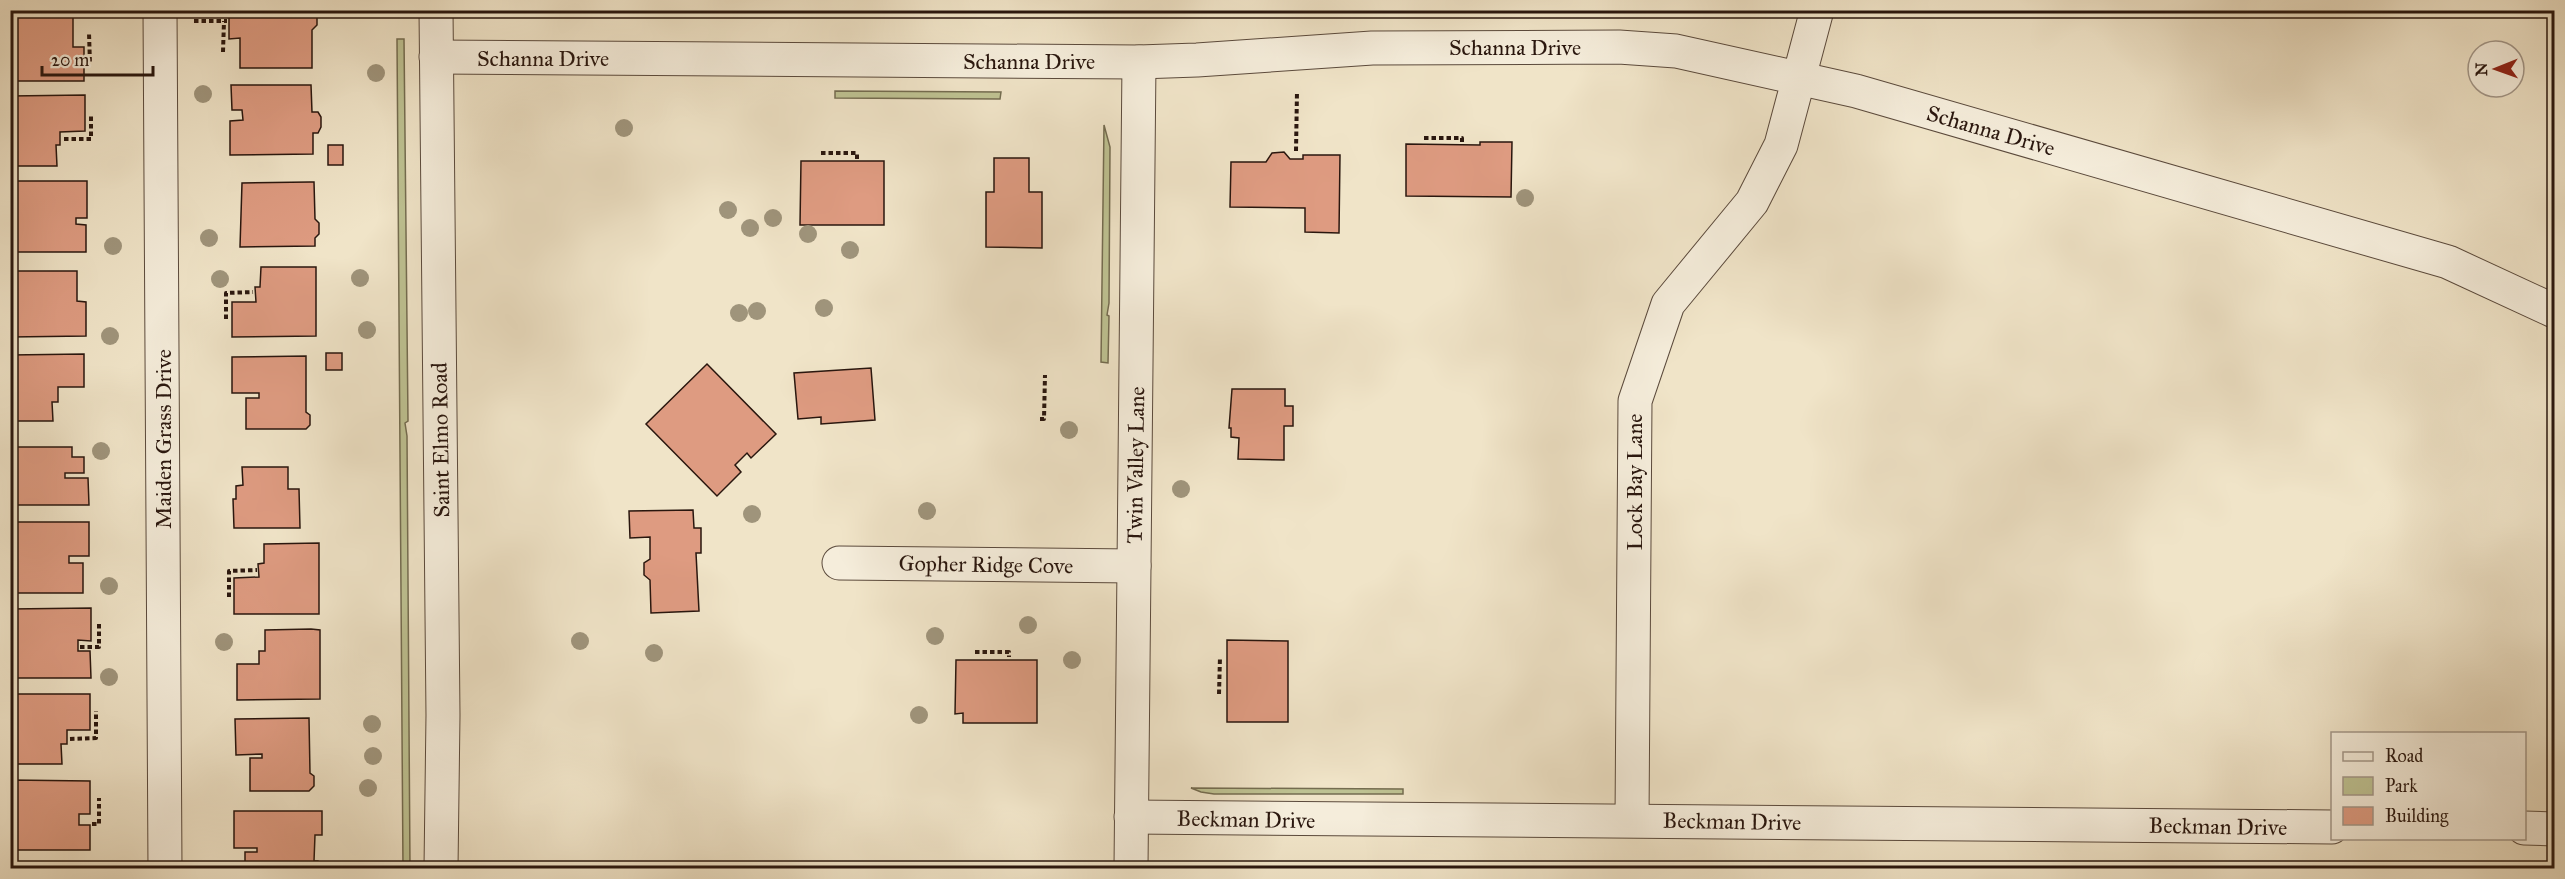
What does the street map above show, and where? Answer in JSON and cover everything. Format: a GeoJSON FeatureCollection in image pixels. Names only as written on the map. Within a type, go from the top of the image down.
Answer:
{"type":"FeatureCollection","features":[{"type":"Feature","properties":{"kind":"street","name":"Maiden Grass Drive"},"geometry":{"type":"LineString","coordinates":[[160,10],[165,868]]}},
{"type":"Feature","properties":{"kind":"street","name":"Saint Elmo Road"},"geometry":{"type":"LineString","coordinates":[[436,10],[443,715],[441,868]]}},
{"type":"Feature","properties":{"kind":"street","name":"Lock Bay Lane"},"geometry":{"type":"LineString","coordinates":[[1632,820],[1635,401],[1668,304],[1752,202],[1781,145],[1817,10]]}},
{"type":"Feature","properties":{"kind":"street","name":"Schanna Drive"},"geometry":{"type":"LineString","coordinates":[[436,57],[1139,62],[1372,48],[1619,47],[1676,51],[1856,91],[2448,262],[2554,311]]}},
{"type":"Feature","properties":{"kind":"street","name":"Twin Valley Lane"},"geometry":{"type":"LineString","coordinates":[[1131,868],[1139,62]]}},
{"type":"Feature","properties":{"kind":"street","name":"Gopher Ridge Cove"},"geometry":{"type":"LineString","coordinates":[[839,562],[1134,566]]}},
{"type":"Feature","properties":{"kind":"street","name":"Beckman Drive"},"geometry":{"type":"LineString","coordinates":[[1131,817],[2331,827]]}},
{"type":"Feature","properties":{"kind":"street"},"geometry":{"type":"LineString","coordinates":[[2526,828],[2554,829]]}},
{"type":"Feature","properties":{"kind":"path"},"geometry":{"type":"LineString","coordinates":[[193,21],[225,21],[224,52]]}},
{"type":"Feature","properties":{"kind":"path"},"geometry":{"type":"LineString","coordinates":[[85,64],[90,64],[89,33]]}},
{"type":"Feature","properties":{"kind":"path"},"geometry":{"type":"LineString","coordinates":[[1296,151],[1297,91]]}},
{"type":"Feature","properties":{"kind":"path"},"geometry":{"type":"LineString","coordinates":[[64,139],[91,139],[91,114]]}},
{"type":"Feature","properties":{"kind":"path"},"geometry":{"type":"LineString","coordinates":[[1424,138],[1462,138],[1462,143]]}},
{"type":"Feature","properties":{"kind":"path"},"geometry":{"type":"LineString","coordinates":[[821,153],[857,153],[857,159]]}},
{"type":"Feature","properties":{"kind":"path"},"geometry":{"type":"LineString","coordinates":[[226,319],[226,292],[253,292]]}},
{"type":"Feature","properties":{"kind":"path"},"geometry":{"type":"LineString","coordinates":[[1040,419],[1044,419],[1045,375]]}},
{"type":"Feature","properties":{"kind":"path"},"geometry":{"type":"LineString","coordinates":[[229,597],[229,571],[257,570]]}},
{"type":"Feature","properties":{"kind":"path"},"geometry":{"type":"LineString","coordinates":[[80,647],[99,647],[99,622]]}},
{"type":"Feature","properties":{"kind":"path"},"geometry":{"type":"LineString","coordinates":[[975,652],[1009,652],[1010,657]]}},
{"type":"Feature","properties":{"kind":"path"},"geometry":{"type":"LineString","coordinates":[[1219,694],[1220,657]]}},
{"type":"Feature","properties":{"kind":"path"},"geometry":{"type":"LineString","coordinates":[[70,739],[96,738],[96,711]]}},
{"type":"Feature","properties":{"kind":"path"},"geometry":{"type":"LineString","coordinates":[[93,824],[99,824],[99,798]]}},
{"type":"Feature","properties":{"kind":"green space"},"geometry":{"type":"Polygon","coordinates":[[[397,39],[404,39],[410,868],[403,868],[397,39]]]}},
{"type":"Feature","properties":{"kind":"green space"},"geometry":{"type":"Polygon","coordinates":[[[835,91],[1001,92],[1000,99],[835,98],[835,91]]]}},
{"type":"Feature","properties":{"kind":"green space"},"geometry":{"type":"Polygon","coordinates":[[[1104,125],[1110,147],[1108,363],[1101,362],[1104,125]]]}},
{"type":"Feature","properties":{"kind":"green space"},"geometry":{"type":"Polygon","coordinates":[[[1191,788],[1403,789],[1403,794],[1214,794],[1191,788]]]}},
{"type":"Feature","properties":{"kind":"building"},"geometry":{"type":"Polygon","coordinates":[[[229,10],[313,12],[317,15],[317,25],[312,30],[312,68],[240,68],[240,38],[229,39],[229,10]]]}},
{"type":"Feature","properties":{"kind":"building"},"geometry":{"type":"Polygon","coordinates":[[[10,17],[73,17],[73,47],[84,47],[84,81],[10,81],[10,17]]]}},
{"type":"Feature","properties":{"kind":"building"},"geometry":{"type":"Polygon","coordinates":[[[231,85],[311,85],[312,112],[318,112],[321,117],[321,127],[318,133],[313,133],[313,154],[230,155],[230,121],[243,120],[242,110],[232,110],[231,85]]]}},
{"type":"Feature","properties":{"kind":"building"},"geometry":{"type":"Polygon","coordinates":[[[85,95],[85,131],[60,132],[60,145],[56,145],[57,166],[10,166],[10,96],[85,95]]]}},
{"type":"Feature","properties":{"kind":"building"},"geometry":{"type":"Polygon","coordinates":[[[1480,142],[1512,142],[1511,197],[1406,196],[1406,144],[1480,145],[1480,142]]]}},
{"type":"Feature","properties":{"kind":"building"},"geometry":{"type":"Polygon","coordinates":[[[328,145],[343,145],[343,165],[328,165],[328,145]]]}},
{"type":"Feature","properties":{"kind":"building"},"geometry":{"type":"Polygon","coordinates":[[[1284,152],[1290,159],[1303,159],[1303,155],[1340,155],[1339,233],[1305,232],[1305,208],[1230,207],[1231,162],[1266,162],[1272,153],[1284,152]]]}},
{"type":"Feature","properties":{"kind":"building"},"geometry":{"type":"Polygon","coordinates":[[[994,158],[1029,158],[1029,192],[1042,192],[1042,248],[986,247],[986,192],[994,192],[994,158]]]}},
{"type":"Feature","properties":{"kind":"building"},"geometry":{"type":"Polygon","coordinates":[[[801,161],[884,161],[884,225],[800,225],[801,161]]]}},
{"type":"Feature","properties":{"kind":"building"},"geometry":{"type":"Polygon","coordinates":[[[10,181],[87,181],[87,218],[76,218],[76,224],[86,225],[86,252],[10,252],[10,181]]]}},
{"type":"Feature","properties":{"kind":"building"},"geometry":{"type":"Polygon","coordinates":[[[314,182],[315,219],[319,223],[319,234],[315,238],[315,246],[240,247],[242,183],[314,182]]]}},
{"type":"Feature","properties":{"kind":"building"},"geometry":{"type":"Polygon","coordinates":[[[261,267],[316,267],[316,336],[232,337],[232,302],[256,302],[255,287],[260,287],[261,267]]]}},
{"type":"Feature","properties":{"kind":"building"},"geometry":{"type":"Polygon","coordinates":[[[10,271],[77,271],[77,301],[86,302],[86,336],[10,337],[10,271]]]}},
{"type":"Feature","properties":{"kind":"building"},"geometry":{"type":"Polygon","coordinates":[[[326,353],[342,353],[342,370],[326,370],[326,353]]]}},
{"type":"Feature","properties":{"kind":"building"},"geometry":{"type":"Polygon","coordinates":[[[84,354],[84,387],[58,387],[58,402],[52,402],[53,421],[10,421],[10,355],[84,354]]]}},
{"type":"Feature","properties":{"kind":"building"},"geometry":{"type":"Polygon","coordinates":[[[306,356],[306,412],[310,415],[310,425],[306,429],[246,429],[246,398],[259,398],[259,393],[232,393],[232,357],[306,356]]]}},
{"type":"Feature","properties":{"kind":"building"},"geometry":{"type":"Polygon","coordinates":[[[707,364],[776,434],[751,458],[747,453],[735,465],[741,472],[717,496],[646,424],[707,364]]]}},
{"type":"Feature","properties":{"kind":"building"},"geometry":{"type":"Polygon","coordinates":[[[871,368],[875,420],[821,424],[821,417],[798,419],[794,373],[871,368]]]}},
{"type":"Feature","properties":{"kind":"building"},"geometry":{"type":"Polygon","coordinates":[[[1232,389],[1285,389],[1285,406],[1293,406],[1293,426],[1284,426],[1284,460],[1238,459],[1239,438],[1231,437],[1231,428],[1229,428],[1232,389]]]}},
{"type":"Feature","properties":{"kind":"building"},"geometry":{"type":"Polygon","coordinates":[[[10,447],[72,447],[72,457],[84,457],[84,473],[65,473],[65,478],[88,478],[89,505],[10,505],[10,447]]]}},
{"type":"Feature","properties":{"kind":"building"},"geometry":{"type":"Polygon","coordinates":[[[242,467],[288,467],[288,489],[299,489],[300,528],[234,528],[233,499],[236,499],[236,486],[243,485],[242,467]]]}},
{"type":"Feature","properties":{"kind":"building"},"geometry":{"type":"Polygon","coordinates":[[[693,510],[694,528],[701,528],[701,553],[696,553],[699,611],[651,613],[650,580],[644,575],[644,563],[650,559],[650,537],[630,538],[629,511],[693,510]]]}},
{"type":"Feature","properties":{"kind":"building"},"geometry":{"type":"Polygon","coordinates":[[[10,522],[89,522],[89,556],[69,556],[69,563],[83,563],[83,593],[10,593],[10,522]]]}},
{"type":"Feature","properties":{"kind":"building"},"geometry":{"type":"Polygon","coordinates":[[[319,543],[319,614],[234,614],[234,578],[259,577],[258,564],[264,563],[264,544],[319,543]]]}},
{"type":"Feature","properties":{"kind":"building"},"geometry":{"type":"Polygon","coordinates":[[[91,608],[91,641],[78,640],[78,651],[90,651],[91,678],[10,678],[10,609],[91,608]]]}},
{"type":"Feature","properties":{"kind":"building"},"geometry":{"type":"Polygon","coordinates":[[[265,630],[320,630],[320,699],[237,700],[237,664],[259,664],[259,651],[265,651],[265,630]]]}},
{"type":"Feature","properties":{"kind":"building"},"geometry":{"type":"Polygon","coordinates":[[[1227,640],[1288,641],[1288,722],[1227,722],[1227,640]]]}},
{"type":"Feature","properties":{"kind":"building"},"geometry":{"type":"Polygon","coordinates":[[[956,660],[1037,660],[1037,723],[963,723],[963,713],[955,714],[956,660]]]}},
{"type":"Feature","properties":{"kind":"building"},"geometry":{"type":"Polygon","coordinates":[[[10,694],[90,694],[90,730],[67,730],[67,744],[61,744],[62,764],[10,764],[10,694]]]}},
{"type":"Feature","properties":{"kind":"building"},"geometry":{"type":"Polygon","coordinates":[[[309,718],[310,773],[314,776],[314,786],[309,791],[250,791],[250,758],[262,758],[262,754],[236,755],[235,719],[309,718]]]}},
{"type":"Feature","properties":{"kind":"building"},"geometry":{"type":"Polygon","coordinates":[[[10,780],[90,781],[90,814],[79,814],[79,825],[90,825],[90,850],[10,850],[10,780]]]}},
{"type":"Feature","properties":{"kind":"building"},"geometry":{"type":"Polygon","coordinates":[[[234,811],[322,811],[322,835],[315,835],[314,861],[318,861],[322,868],[245,868],[245,852],[257,852],[257,848],[234,848],[234,811]]]}}]}
